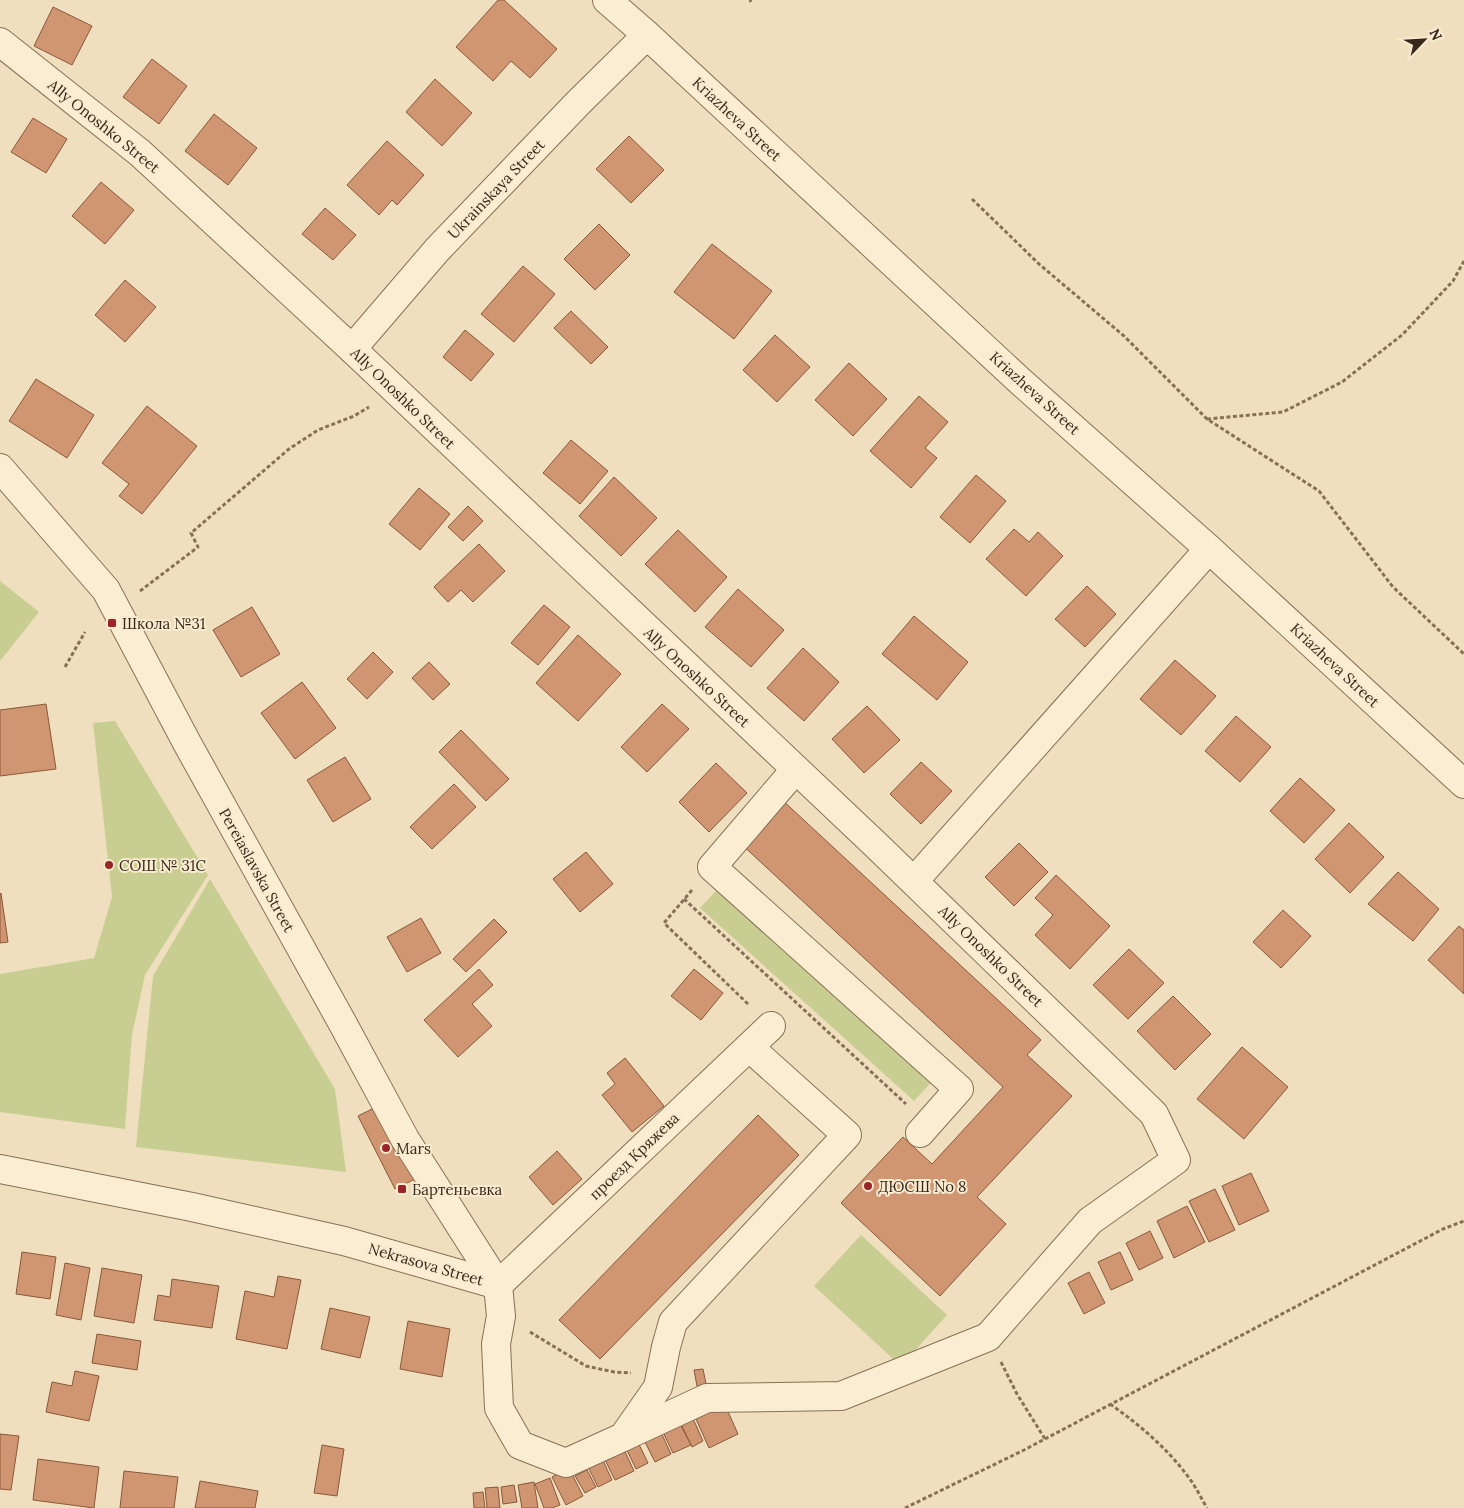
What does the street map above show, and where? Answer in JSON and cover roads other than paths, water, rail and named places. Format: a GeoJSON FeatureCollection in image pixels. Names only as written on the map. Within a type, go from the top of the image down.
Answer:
{"type":"FeatureCollection","features":[{"type":"Feature","properties":{"kind":"street","name":"Kriazheva Street"},"geometry":{"type":"LineString","coordinates":[[607,0],[1020,381],[1209,549],[1464,784]]}},
{"type":"Feature","properties":{"kind":"street","name":"Ukrainskaya Street"},"geometry":{"type":"LineString","coordinates":[[352,349],[437,250],[578,103],[647,35]]}},
{"type":"Feature","properties":{"kind":"street","name":"Ally Onoshko Street"},"geometry":{"type":"LineString","coordinates":[[0,42],[140,153],[352,349],[914,881],[1154,1114],[1176,1160],[1090,1221],[988,1337],[841,1396],[706,1398],[622,1437]]}},
{"type":"Feature","properties":{"kind":"street","name":"Pereiaslavska Street"},"geometry":{"type":"LineString","coordinates":[[0,468],[106,590],[405,1140],[498,1285]]}},
{"type":"Feature","properties":{"kind":"street"},"geometry":{"type":"LineString","coordinates":[[914,881],[1209,549]]}},
{"type":"Feature","properties":{"kind":"street"},"geometry":{"type":"LineString","coordinates":[[795,770],[712,867],[959,1089],[924,1129]]}},
{"type":"Feature","properties":{"kind":"street","name":"проезд Кряжева"},"geometry":{"type":"LineString","coordinates":[[498,1285],[771,1026]]}},
{"type":"Feature","properties":{"kind":"street","name":"Nekrasova Street"},"geometry":{"type":"LineString","coordinates":[[0,1169],[192,1207],[344,1240],[498,1285],[501,1316],[496,1344],[499,1408],[520,1445],[566,1463],[622,1437],[658,1387],[673,1322],[847,1135],[748,1047]]}},
{"type":"Feature","properties":{"kind":"place","name":"Школа №31"},"geometry":{"type":"Point","coordinates":[112,623]}},
{"type":"Feature","properties":{"kind":"place","name":"СОШ № 31С"},"geometry":{"type":"Point","coordinates":[109,865]}},
{"type":"Feature","properties":{"kind":"place","name":"Mars"},"geometry":{"type":"Point","coordinates":[386,1148]}},
{"type":"Feature","properties":{"kind":"place","name":"ДЮСШ No 8"},"geometry":{"type":"Point","coordinates":[868,1186]}},
{"type":"Feature","properties":{"kind":"place","name":"Бартеньевка"},"geometry":{"type":"Point","coordinates":[402,1189]}}]}
